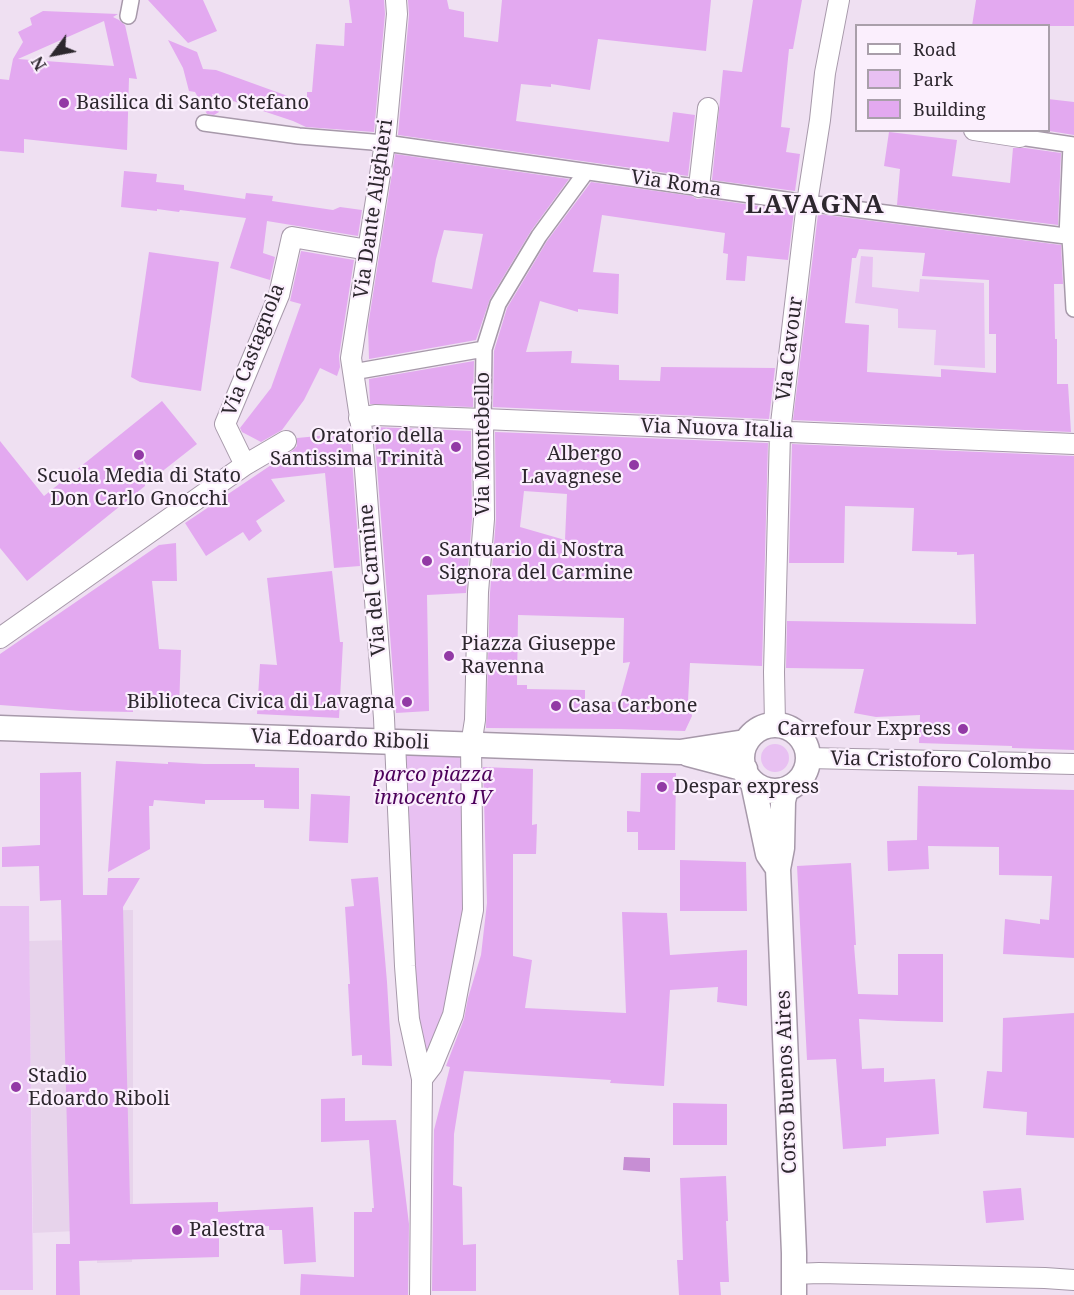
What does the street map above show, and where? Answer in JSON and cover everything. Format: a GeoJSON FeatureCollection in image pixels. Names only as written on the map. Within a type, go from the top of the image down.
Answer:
{"type":"FeatureCollection","features":[{"type":"Feature","properties":{"kind":"street"},"geometry":{"type":"LineString","coordinates":[[128,16],[131,0]]}},
{"type":"Feature","properties":{"kind":"street","name":"Via Dante Alighieri"},"geometry":{"type":"LineString","coordinates":[[359,418],[351,357],[386,143],[397,14],[396,0]]}},
{"type":"Feature","properties":{"kind":"street","name":"Via Cavour"},"geometry":{"type":"LineString","coordinates":[[775,724],[774,672],[780,432],[807,203],[825,73],[839,0]]}},
{"type":"Feature","properties":{"kind":"street"},"geometry":{"type":"LineString","coordinates":[[699,187],[708,108]]}},
{"type":"Feature","properties":{"kind":"street","name":"Via Roma"},"geometry":{"type":"LineString","coordinates":[[204,123],[299,136],[386,143],[807,203],[1070,237]]}},
{"type":"Feature","properties":{"kind":"street"},"geometry":{"type":"LineString","coordinates":[[987,132],[1072,145],[1070,237],[1074,309]]}},
{"type":"Feature","properties":{"kind":"street","name":"Via Montebello"},"geometry":{"type":"LineString","coordinates":[[422,1079],[432,1066],[453,1015],[473,910],[471,745],[475,720],[478,592],[483,519],[484,349],[498,304],[539,236],[586,172]]}},
{"type":"Feature","properties":{"kind":"street","name":"Via Castagnola"},"geometry":{"type":"LineString","coordinates":[[245,465],[225,424],[279,295],[292,237],[368,250]]}},
{"type":"Feature","properties":{"kind":"street"},"geometry":{"type":"LineString","coordinates":[[353,372],[484,349]]}},
{"type":"Feature","properties":{"kind":"street","name":"Via Nuova Italia"},"geometry":{"type":"LineString","coordinates":[[359,418],[375,416],[483,419],[1074,444]]}},
{"type":"Feature","properties":{"kind":"street","name":"Via del Carmine"},"geometry":{"type":"LineString","coordinates":[[359,418],[362,431],[384,718],[390,742],[409,1019],[422,1079],[420,1295]]}},
{"type":"Feature","properties":{"kind":"street"},"geometry":{"type":"LineString","coordinates":[[0,638],[245,465],[286,441]]}},
{"type":"Feature","properties":{"kind":"street"},"geometry":{"type":"LineString","coordinates":[[775,724],[788,727],[799,734],[806,745],[808,758],[806,771],[798,782],[786,789],[773,791],[761,788],[749,776],[742,754],[745,742],[753,733],[763,726],[775,724]]}},
{"type":"Feature","properties":{"kind":"street","name":"Via Edoardo Riboli"},"geometry":{"type":"LineString","coordinates":[[0,728],[680,752],[745,742]]}},
{"type":"Feature","properties":{"kind":"street","name":"Via Edoardo Riboli"},"geometry":{"type":"LineString","coordinates":[[680,752],[749,776]]}},
{"type":"Feature","properties":{"kind":"street","name":"Via Cristoforo Colombo"},"geometry":{"type":"LineString","coordinates":[[808,758],[1074,764]]}},
{"type":"Feature","properties":{"kind":"street","name":"Corso Buenos Aires"},"geometry":{"type":"LineString","coordinates":[[749,776],[768,854],[778,869]]}},
{"type":"Feature","properties":{"kind":"street","name":"Corso Buenos Aires"},"geometry":{"type":"LineString","coordinates":[[786,789],[783,801],[782,848],[778,869],[794,1284]]}},
{"type":"Feature","properties":{"kind":"street"},"geometry":{"type":"LineString","coordinates":[[794,1284],[819,1273],[1074,1280]]}},
{"type":"Feature","properties":{"kind":"shaded area"},"geometry":{"type":"Polygon","coordinates":[[[133,910],[132,1262],[97,1263],[97,1230],[33,1233],[29,941],[71,940],[70,911],[133,910]]]}},
{"type":"Feature","properties":{"kind":"shaded area"},"geometry":{"type":"Polygon","coordinates":[[[624,1157],[650,1158],[650,1172],[623,1170],[624,1157]]]}},
{"type":"Feature","properties":{"kind":"green space"},"geometry":{"type":"Polygon","coordinates":[[[861,256],[873,257],[872,287],[919,292],[920,279],[984,283],[985,368],[934,365],[936,330],[898,328],[898,309],[855,303],[861,256]]]}},
{"type":"Feature","properties":{"kind":"green space"},"geometry":{"type":"Polygon","coordinates":[[[775,744],[785,748],[789,758],[785,768],[775,772],[765,768],[761,758],[765,748],[775,744]]]}},
{"type":"Feature","properties":{"kind":"green space","name":"parco piazza innocento IV"},"geometry":{"type":"Polygon","coordinates":[[[400,748],[463,750],[468,909],[450,1014],[424,1068],[416,1022],[400,748]]]}},
{"type":"Feature","properties":{"kind":"green space","name":"Stadio Edoardo Riboli"},"geometry":{"type":"Polygon","coordinates":[[[0,906],[29,906],[33,1290],[0,1290],[0,906]]]}},
{"type":"Feature","properties":{"kind":"building"},"geometry":{"type":"Polygon","coordinates":[[[148,0],[203,0],[217,31],[188,43],[148,0]]]}},
{"type":"Feature","properties":{"kind":"building"},"geometry":{"type":"Polygon","coordinates":[[[349,0],[384,0],[385,14],[374,132],[306,127],[212,94],[219,112],[214,115],[207,114],[195,92],[189,91],[183,68],[168,40],[197,52],[203,69],[216,70],[307,103],[307,92],[312,92],[316,44],[344,46],[345,23],[352,23],[349,0]]]}},
{"type":"Feature","properties":{"kind":"building"},"geometry":{"type":"Polygon","coordinates":[[[408,0],[447,0],[449,9],[464,12],[464,37],[498,42],[502,0],[711,0],[706,51],[598,39],[590,90],[551,84],[551,87],[521,84],[516,121],[669,142],[673,112],[695,115],[688,176],[398,135],[409,15],[408,0]]]}},
{"type":"Feature","properties":{"kind":"building"},"geometry":{"type":"Polygon","coordinates":[[[753,0],[802,0],[793,49],[789,49],[781,127],[790,128],[786,152],[800,154],[795,191],[712,180],[723,70],[742,72],[753,0]]]}},
{"type":"Feature","properties":{"kind":"building"},"geometry":{"type":"Polygon","coordinates":[[[976,0],[1074,0],[1074,26],[972,24],[976,0]]]}},
{"type":"Feature","properties":{"kind":"building","name":"Basilica di Santo Stefano"},"geometry":{"type":"Polygon","coordinates":[[[43,11],[118,14],[113,17],[125,25],[137,79],[129,78],[127,150],[24,139],[24,153],[0,151],[0,79],[9,80],[13,59],[23,42],[18,32],[32,25],[30,18],[43,11]],[[104,21],[18,59],[114,66],[104,21]]]}},
{"type":"Feature","properties":{"kind":"building"},"geometry":{"type":"Polygon","coordinates":[[[1050,99],[1074,102],[1074,135],[1050,131],[1050,99]]]}},
{"type":"Feature","properties":{"kind":"building"},"geometry":{"type":"Polygon","coordinates":[[[889,132],[957,140],[952,176],[1010,183],[1013,148],[1061,153],[1058,225],[897,205],[900,169],[884,166],[889,132]]]}},
{"type":"Feature","properties":{"kind":"building"},"geometry":{"type":"Polygon","coordinates":[[[395,154],[569,179],[531,231],[490,299],[476,340],[369,359],[368,326],[395,154]],[[444,230],[432,282],[472,289],[483,234],[444,230]]]}},
{"type":"Feature","properties":{"kind":"building"},"geometry":{"type":"Polygon","coordinates":[[[124,171],[157,174],[156,182],[184,185],[184,190],[245,199],[246,193],[273,196],[272,201],[333,210],[340,207],[362,210],[358,236],[267,221],[263,253],[275,257],[270,280],[230,268],[246,218],[180,210],[179,212],[157,209],[157,211],[121,207],[124,171]]]}},
{"type":"Feature","properties":{"kind":"building"},"geometry":{"type":"Polygon","coordinates":[[[591,182],[692,196],[697,199],[794,211],[788,260],[747,256],[745,281],[726,280],[728,254],[723,253],[725,233],[602,215],[593,272],[619,274],[618,314],[578,309],[578,312],[540,301],[526,352],[572,351],[571,363],[619,365],[619,380],[660,381],[661,367],[775,368],[769,419],[493,407],[494,351],[507,308],[547,241],[591,182]]]}},
{"type":"Feature","properties":{"kind":"building"},"geometry":{"type":"Polygon","coordinates":[[[818,214],[1061,245],[1063,284],[1054,284],[1057,384],[1068,384],[1071,432],[793,420],[818,214]],[[859,249],[856,258],[852,258],[845,323],[869,325],[867,372],[941,377],[941,369],[996,373],[996,334],[989,334],[989,280],[922,276],[925,253],[859,249]]]}},
{"type":"Feature","properties":{"kind":"building"},"geometry":{"type":"Polygon","coordinates":[[[301,251],[354,260],[339,356],[340,367],[337,376],[320,368],[304,400],[282,430],[261,442],[242,432],[240,428],[271,388],[301,304],[290,301],[301,251]]]}},
{"type":"Feature","properties":{"kind":"building"},"geometry":{"type":"Polygon","coordinates":[[[149,252],[219,262],[201,391],[140,382],[131,377],[149,252]]]}},
{"type":"Feature","properties":{"kind":"building"},"geometry":{"type":"Polygon","coordinates":[[[474,361],[473,407],[370,404],[369,379],[474,361]]]}},
{"type":"Feature","properties":{"kind":"building"},"geometry":{"type":"Polygon","coordinates":[[[162,401],[197,444],[155,477],[143,459],[145,486],[27,581],[0,548],[0,441],[44,496],[162,401]]]}},
{"type":"Feature","properties":{"kind":"building"},"geometry":{"type":"Polygon","coordinates":[[[374,427],[471,431],[472,519],[466,593],[427,595],[429,711],[396,713],[374,427]]]}},
{"type":"Feature","properties":{"kind":"building"},"geometry":{"type":"Polygon","coordinates":[[[495,432],[768,443],[762,666],[690,663],[688,701],[692,716],[685,731],[486,728],[490,593],[496,519],[495,432]],[[524,491],[520,527],[565,540],[567,494],[524,491]],[[518,615],[517,685],[527,685],[527,689],[585,690],[585,701],[619,702],[630,662],[623,663],[624,618],[518,615]]]}},
{"type":"Feature","properties":{"kind":"building"},"geometry":{"type":"Polygon","coordinates":[[[350,433],[360,566],[334,568],[325,473],[271,479],[285,501],[256,521],[262,531],[249,541],[243,532],[206,556],[185,523],[292,451],[297,446],[297,438],[350,433]]]}},
{"type":"Feature","properties":{"kind":"building"},"geometry":{"type":"Polygon","coordinates":[[[792,444],[1074,456],[1074,750],[919,743],[920,715],[876,717],[854,713],[864,669],[786,668],[787,621],[976,624],[974,554],[957,555],[957,552],[912,551],[914,508],[845,506],[844,563],[789,563],[792,444]]]}},
{"type":"Feature","properties":{"kind":"building"},"geometry":{"type":"Polygon","coordinates":[[[176,543],[177,581],[152,581],[159,649],[181,650],[179,710],[133,708],[133,712],[81,711],[0,705],[0,654],[159,545],[176,543]]]}},
{"type":"Feature","properties":{"kind":"building"},"geometry":{"type":"Polygon","coordinates":[[[332,571],[340,642],[343,642],[339,718],[257,714],[260,664],[277,665],[267,578],[332,571]]]}},
{"type":"Feature","properties":{"kind":"building"},"geometry":{"type":"Polygon","coordinates":[[[116,761],[168,764],[168,762],[255,764],[255,767],[299,768],[299,809],[264,808],[264,800],[205,800],[205,804],[154,800],[153,806],[149,806],[150,849],[108,872],[116,761]]]}},
{"type":"Feature","properties":{"kind":"building"},"geometry":{"type":"Polygon","coordinates":[[[483,767],[533,769],[532,825],[537,824],[536,854],[513,854],[513,956],[532,960],[525,1008],[626,1013],[622,912],[667,913],[670,955],[747,950],[747,1006],[717,1002],[718,987],[670,990],[664,1086],[610,1083],[611,1080],[464,1071],[454,1134],[453,1185],[462,1187],[463,1245],[476,1244],[476,1291],[432,1291],[434,1130],[450,1067],[446,1066],[464,1019],[481,955],[487,903],[483,767]]]}},
{"type":"Feature","properties":{"kind":"building"},"geometry":{"type":"Polygon","coordinates":[[[81,772],[83,895],[107,895],[108,878],[140,878],[123,907],[130,1204],[218,1202],[218,1212],[313,1207],[316,1262],[284,1264],[282,1230],[269,1230],[269,1226],[219,1229],[219,1257],[79,1261],[80,1295],[56,1295],[56,1244],[70,1244],[61,900],[40,901],[39,866],[2,867],[2,847],[40,845],[40,773],[81,772]]]}},
{"type":"Feature","properties":{"kind":"building"},"geometry":{"type":"Polygon","coordinates":[[[641,773],[676,773],[675,850],[638,850],[638,832],[627,832],[627,811],[640,812],[641,773]]]}},
{"type":"Feature","properties":{"kind":"building"},"geometry":{"type":"Polygon","coordinates":[[[918,786],[1074,790],[1074,958],[1003,954],[1005,919],[1040,924],[1040,919],[1049,920],[1052,876],[999,875],[999,847],[928,846],[929,869],[888,871],[887,841],[917,840],[918,786]]]}},
{"type":"Feature","properties":{"kind":"building"},"geometry":{"type":"Polygon","coordinates":[[[311,794],[350,796],[348,843],[309,841],[311,794]]]}},
{"type":"Feature","properties":{"kind":"building"},"geometry":{"type":"Polygon","coordinates":[[[680,860],[746,862],[747,911],[680,911],[680,860]]]}},
{"type":"Feature","properties":{"kind":"building"},"geometry":{"type":"Polygon","coordinates":[[[851,863],[858,994],[898,995],[898,954],[943,954],[943,1022],[859,1019],[862,1069],[884,1068],[884,1082],[935,1079],[939,1134],[886,1138],[886,1146],[843,1149],[836,1059],[807,1060],[797,866],[851,863]]]}},
{"type":"Feature","properties":{"kind":"building"},"geometry":{"type":"Polygon","coordinates":[[[378,877],[392,1066],[362,1065],[362,1055],[352,1056],[345,907],[354,906],[351,879],[378,877]]]}},
{"type":"Feature","properties":{"kind":"building"},"geometry":{"type":"Polygon","coordinates":[[[1074,1013],[1074,1138],[1026,1135],[1027,1112],[983,1108],[987,1071],[1002,1072],[1003,1018],[1074,1013]]]}},
{"type":"Feature","properties":{"kind":"building"},"geometry":{"type":"Polygon","coordinates":[[[345,1098],[345,1121],[396,1120],[409,1224],[408,1295],[300,1295],[301,1274],[354,1277],[354,1212],[372,1212],[374,1208],[369,1140],[321,1142],[321,1099],[345,1098]]]}},
{"type":"Feature","properties":{"kind":"building"},"geometry":{"type":"Polygon","coordinates":[[[673,1103],[727,1104],[727,1145],[673,1145],[673,1103]]]}},
{"type":"Feature","properties":{"kind":"building"},"geometry":{"type":"Polygon","coordinates":[[[726,1176],[729,1282],[720,1282],[721,1295],[679,1295],[677,1260],[683,1260],[680,1178],[726,1176]]]}},
{"type":"Feature","properties":{"kind":"building"},"geometry":{"type":"Polygon","coordinates":[[[1021,1188],[1024,1220],[986,1223],[983,1191],[1021,1188]]]}},
{"type":"Feature","properties":{"kind":"place","name":"Basilica di Santo Stefano"},"geometry":{"type":"Point","coordinates":[64,103]}},
{"type":"Feature","properties":{"kind":"place","name":"Oratorio della Santissima Trinità"},"geometry":{"type":"Point","coordinates":[456,447]}},
{"type":"Feature","properties":{"kind":"place","name":"Scuola Media di Stato Don Carlo Gnocchi"},"geometry":{"type":"Point","coordinates":[139,455]}},
{"type":"Feature","properties":{"kind":"place","name":"Albergo Lavagnese"},"geometry":{"type":"Point","coordinates":[634,465]}},
{"type":"Feature","properties":{"kind":"place","name":"Santuario di Nostra Signora del Carmine"},"geometry":{"type":"Point","coordinates":[427,561]}},
{"type":"Feature","properties":{"kind":"place","name":"Piazza Giuseppe Ravenna"},"geometry":{"type":"Point","coordinates":[449,656]}},
{"type":"Feature","properties":{"kind":"place","name":"Biblioteca Civica di Lavagna"},"geometry":{"type":"Point","coordinates":[407,702]}},
{"type":"Feature","properties":{"kind":"place","name":"Casa Carbone"},"geometry":{"type":"Point","coordinates":[556,706]}},
{"type":"Feature","properties":{"kind":"place","name":"Carrefour Express"},"geometry":{"type":"Point","coordinates":[963,729]}},
{"type":"Feature","properties":{"kind":"place","name":"Despar express"},"geometry":{"type":"Point","coordinates":[662,787]}},
{"type":"Feature","properties":{"kind":"place","name":"Stadio Edoardo Riboli"},"geometry":{"type":"Point","coordinates":[16,1087]}},
{"type":"Feature","properties":{"kind":"place","name":"Palestra"},"geometry":{"type":"Point","coordinates":[177,1230]}},
{"type":"Feature","properties":{"kind":"district","name":"LAVAGNA"},"geometry":{"type":"Point","coordinates":[815,206]}}]}
